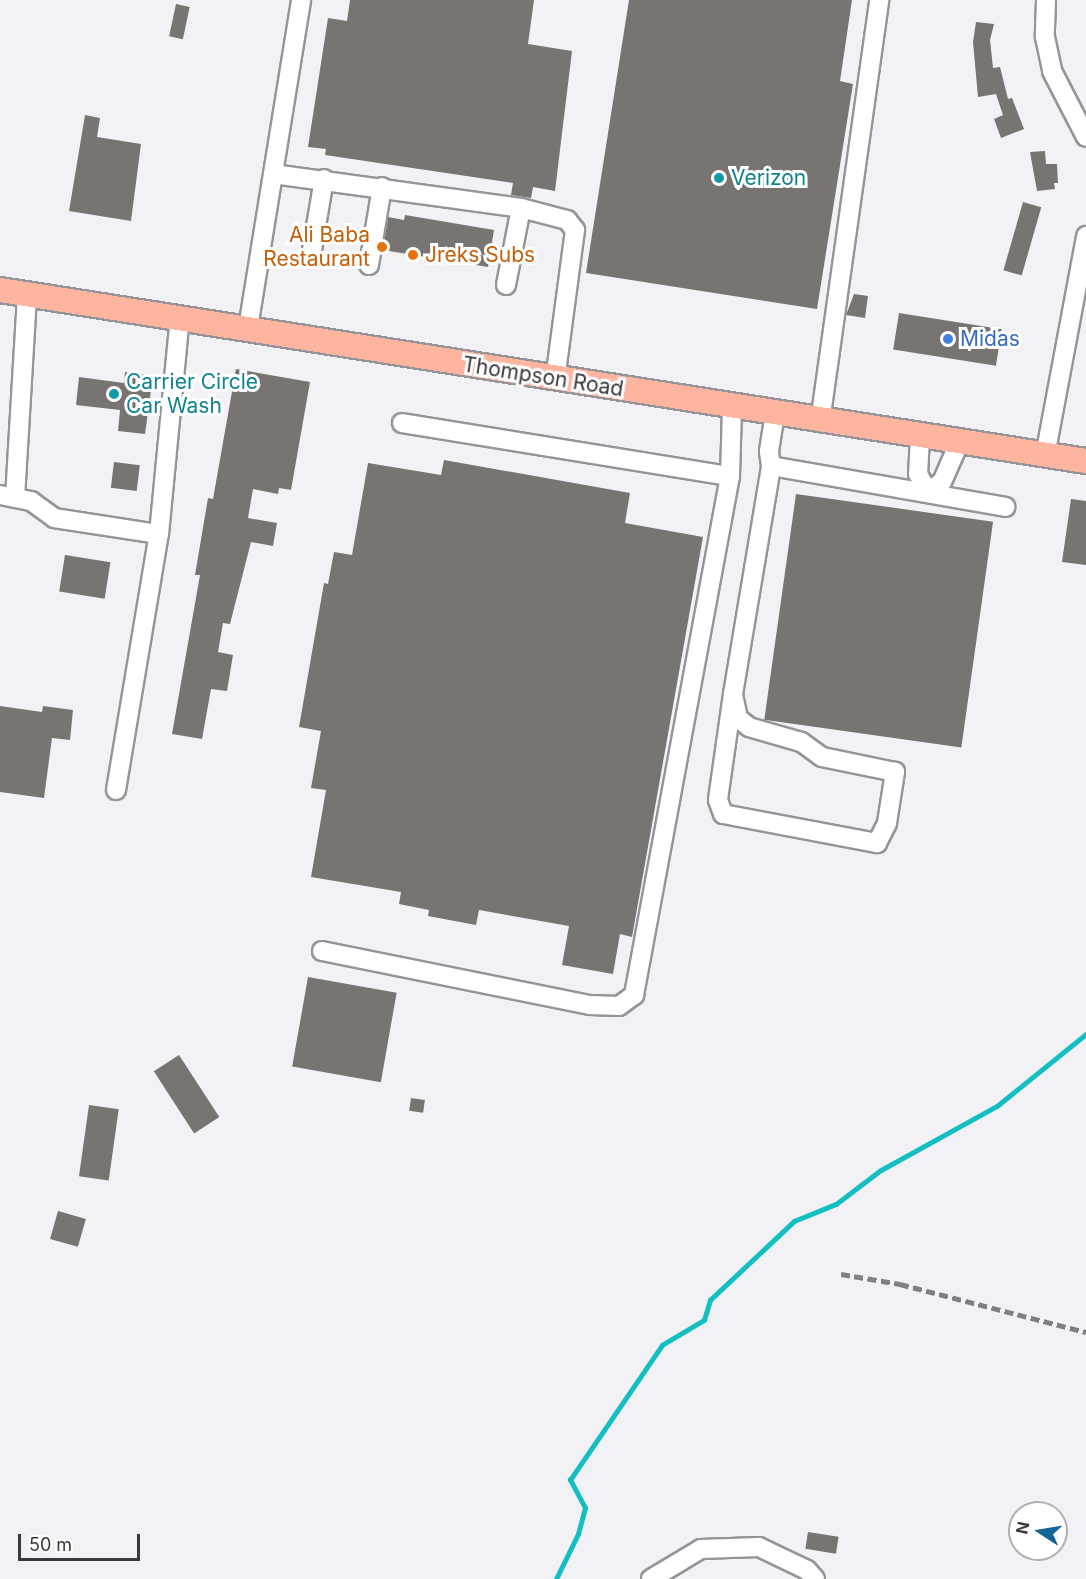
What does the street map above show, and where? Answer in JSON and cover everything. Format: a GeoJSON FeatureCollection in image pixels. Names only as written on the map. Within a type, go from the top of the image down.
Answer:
{"type":"FeatureCollection","features":[{"type":"Feature","properties":{"kind":"main road","name":"Thompson Road"},"geometry":{"type":"LineString","coordinates":[[0,290],[180,317],[820,422],[1086,461]]}},
{"type":"Feature","properties":{"kind":"street"},"geometry":{"type":"LineString","coordinates":[[248,328],[300,0]]}},
{"type":"Feature","properties":{"kind":"street"},"geometry":{"type":"LineString","coordinates":[[820,422],[879,0]]}},
{"type":"Feature","properties":{"kind":"street"},"geometry":{"type":"LineString","coordinates":[[1046,0],[1045,37],[1052,71],[1086,137]]}},
{"type":"Feature","properties":{"kind":"street"},"geometry":{"type":"LineString","coordinates":[[273,174],[324,178],[521,208],[567,220],[575,230],[555,379]]}},
{"type":"Feature","properties":{"kind":"street"},"geometry":{"type":"LineString","coordinates":[[311,256],[324,178]]}},
{"type":"Feature","properties":{"kind":"street"},"geometry":{"type":"LineString","coordinates":[[369,265],[382,187]]}},
{"type":"Feature","properties":{"kind":"street"},"geometry":{"type":"LineString","coordinates":[[506,285],[521,208]]}},
{"type":"Feature","properties":{"kind":"street"},"geometry":{"type":"LineString","coordinates":[[1045,456],[1078,320],[1086,236]]}},
{"type":"Feature","properties":{"kind":"street"},"geometry":{"type":"LineString","coordinates":[[27,293],[7,497],[31,501],[54,518],[159,534]]}},
{"type":"Feature","properties":{"kind":"street"},"geometry":{"type":"LineString","coordinates":[[116,790],[159,534],[180,317]]}},
{"type":"Feature","properties":{"kind":"street"},"geometry":{"type":"LineString","coordinates":[[322,951],[590,1005],[619,1006],[634,995],[730,477],[732,407]]}},
{"type":"Feature","properties":{"kind":"street"},"geometry":{"type":"LineString","coordinates":[[733,694],[738,718],[749,727],[801,742],[822,757],[895,772],[887,823],[878,843],[723,814],[718,800],[733,694],[771,466],[769,451],[775,414]]}},
{"type":"Feature","properties":{"kind":"street"},"geometry":{"type":"LineString","coordinates":[[402,423],[730,477]]}},
{"type":"Feature","properties":{"kind":"street"},"geometry":{"type":"LineString","coordinates":[[920,437],[918,474],[928,492]]}},
{"type":"Feature","properties":{"kind":"street"},"geometry":{"type":"LineString","coordinates":[[928,492],[942,482],[959,442]]}},
{"type":"Feature","properties":{"kind":"street"},"geometry":{"type":"LineString","coordinates":[[771,466],[1005,507]]}},
{"type":"Feature","properties":{"kind":"street"},"geometry":{"type":"LineString","coordinates":[[651,1579],[701,1549],[759,1547],[807,1570],[815,1579]]}},
{"type":"Feature","properties":{"kind":"building"},"geometry":{"type":"Polygon","coordinates":[[[350,0],[534,0],[528,44],[572,51],[555,191],[533,187],[531,198],[511,195],[513,183],[325,155],[326,149],[308,147],[328,18],[347,21],[350,0]]]}},
{"type":"Feature","properties":{"kind":"building","name":"Verizon"},"geometry":{"type":"Polygon","coordinates":[[[629,0],[852,0],[840,81],[853,84],[817,309],[586,273],[629,0]]]}},
{"type":"Feature","properties":{"kind":"building"},"geometry":{"type":"Polygon","coordinates":[[[176,4],[190,7],[183,39],[169,36],[176,4]]]}},
{"type":"Feature","properties":{"kind":"building"},"geometry":{"type":"Polygon","coordinates":[[[976,22],[994,24],[990,40],[993,68],[1000,67],[1008,99],[1012,98],[1024,129],[1001,138],[994,119],[1003,115],[996,94],[978,97],[973,42],[976,22]]]}},
{"type":"Feature","properties":{"kind":"building"},"geometry":{"type":"Polygon","coordinates":[[[85,115],[100,118],[97,137],[141,144],[131,221],[69,211],[85,115]]]}},
{"type":"Feature","properties":{"kind":"building"},"geometry":{"type":"Polygon","coordinates":[[[1045,151],[1046,164],[1057,164],[1058,183],[1054,183],[1055,189],[1037,191],[1030,152],[1045,151]]]}},
{"type":"Feature","properties":{"kind":"building"},"geometry":{"type":"Polygon","coordinates":[[[1023,202],[1041,207],[1022,275],[1003,270],[1023,202]]]}},
{"type":"Feature","properties":{"kind":"building"},"geometry":{"type":"Polygon","coordinates":[[[405,215],[494,230],[488,267],[383,250],[388,217],[404,220],[405,215]]]}},
{"type":"Feature","properties":{"kind":"building"},"geometry":{"type":"Polygon","coordinates":[[[854,294],[868,296],[865,318],[846,315],[854,294]]]}},
{"type":"Feature","properties":{"kind":"building","name":"Midas"},"geometry":{"type":"Polygon","coordinates":[[[899,313],[1002,329],[996,366],[893,350],[899,313]]]}},
{"type":"Feature","properties":{"kind":"building"},"geometry":{"type":"Polygon","coordinates":[[[236,369],[310,382],[291,490],[279,488],[278,494],[253,489],[248,518],[277,523],[273,546],[251,542],[230,624],[223,623],[218,652],[233,655],[227,691],[211,689],[202,739],[172,734],[200,575],[195,575],[208,498],[213,499],[236,369]]]}},
{"type":"Feature","properties":{"kind":"building","name":"Carrier Circle Car Wash"},"geometry":{"type":"Polygon","coordinates":[[[125,372],[153,376],[145,434],[118,431],[120,410],[76,405],[79,377],[124,383],[125,372]]]}},
{"type":"Feature","properties":{"kind":"building"},"geometry":{"type":"Polygon","coordinates":[[[444,460],[630,493],[625,523],[703,537],[632,937],[620,934],[613,974],[562,965],[569,926],[479,910],[476,925],[428,916],[429,910],[399,904],[401,892],[311,877],[326,790],[311,788],[321,731],[299,727],[324,583],[328,584],[334,552],[352,555],[368,463],[441,475],[444,460]]]}},
{"type":"Feature","properties":{"kind":"building"},"geometry":{"type":"Polygon","coordinates":[[[114,462],[140,465],[137,491],[111,488],[114,462]]]}},
{"type":"Feature","properties":{"kind":"building"},"geometry":{"type":"Polygon","coordinates":[[[796,494],[993,522],[961,747],[764,720],[796,494]]]}},
{"type":"Feature","properties":{"kind":"building"},"geometry":{"type":"Polygon","coordinates":[[[1071,499],[1086,501],[1086,565],[1062,562],[1071,499]]]}},
{"type":"Feature","properties":{"kind":"building"},"geometry":{"type":"Polygon","coordinates":[[[65,555],[110,562],[105,599],[59,592],[65,555]]]}},
{"type":"Feature","properties":{"kind":"building"},"geometry":{"type":"Polygon","coordinates":[[[0,706],[42,712],[43,706],[73,710],[70,740],[52,738],[44,798],[0,792],[0,706]]]}},
{"type":"Feature","properties":{"kind":"building"},"geometry":{"type":"Polygon","coordinates":[[[308,977],[397,993],[381,1082],[292,1067],[308,977]]]}},
{"type":"Feature","properties":{"kind":"building"},"geometry":{"type":"Polygon","coordinates":[[[179,1055],[219,1117],[194,1133],[154,1071],[179,1055]]]}},
{"type":"Feature","properties":{"kind":"building"},"geometry":{"type":"Polygon","coordinates":[[[411,1098],[425,1100],[423,1113],[409,1111],[411,1098]]]}},
{"type":"Feature","properties":{"kind":"building"},"geometry":{"type":"Polygon","coordinates":[[[89,1105],[119,1109],[109,1180],[79,1176],[89,1105]]]}},
{"type":"Feature","properties":{"kind":"building"},"geometry":{"type":"Polygon","coordinates":[[[58,1211],[86,1219],[78,1247],[50,1239],[58,1211]]]}},
{"type":"Feature","properties":{"kind":"building"},"geometry":{"type":"Polygon","coordinates":[[[808,1532],[839,1537],[836,1554],[805,1549],[808,1532]]]}},
{"type":"Feature","properties":{"kind":"waterway"},"geometry":{"type":"LineString","coordinates":[[556,1579],[578,1534],[585,1508],[570,1480],[662,1345],[704,1320],[710,1300],[794,1221],[836,1204],[881,1170],[997,1106],[1086,1034]]}},
{"type":"Feature","properties":{"kind":"railway"},"geometry":{"type":"LineString","coordinates":[[841,1274],[900,1284],[1086,1332]]}},
{"type":"Feature","properties":{"kind":"place","name":"Verizon"},"geometry":{"type":"Point","coordinates":[719,178]}},
{"type":"Feature","properties":{"kind":"place","name":"Ali Baba Restaurant"},"geometry":{"type":"Point","coordinates":[382,247]}},
{"type":"Feature","properties":{"kind":"place","name":"Jreks Subs"},"geometry":{"type":"Point","coordinates":[413,255]}},
{"type":"Feature","properties":{"kind":"place","name":"Midas"},"geometry":{"type":"Point","coordinates":[948,339]}},
{"type":"Feature","properties":{"kind":"place","name":"Carrier Circle Car Wash"},"geometry":{"type":"Point","coordinates":[114,394]}}]}
